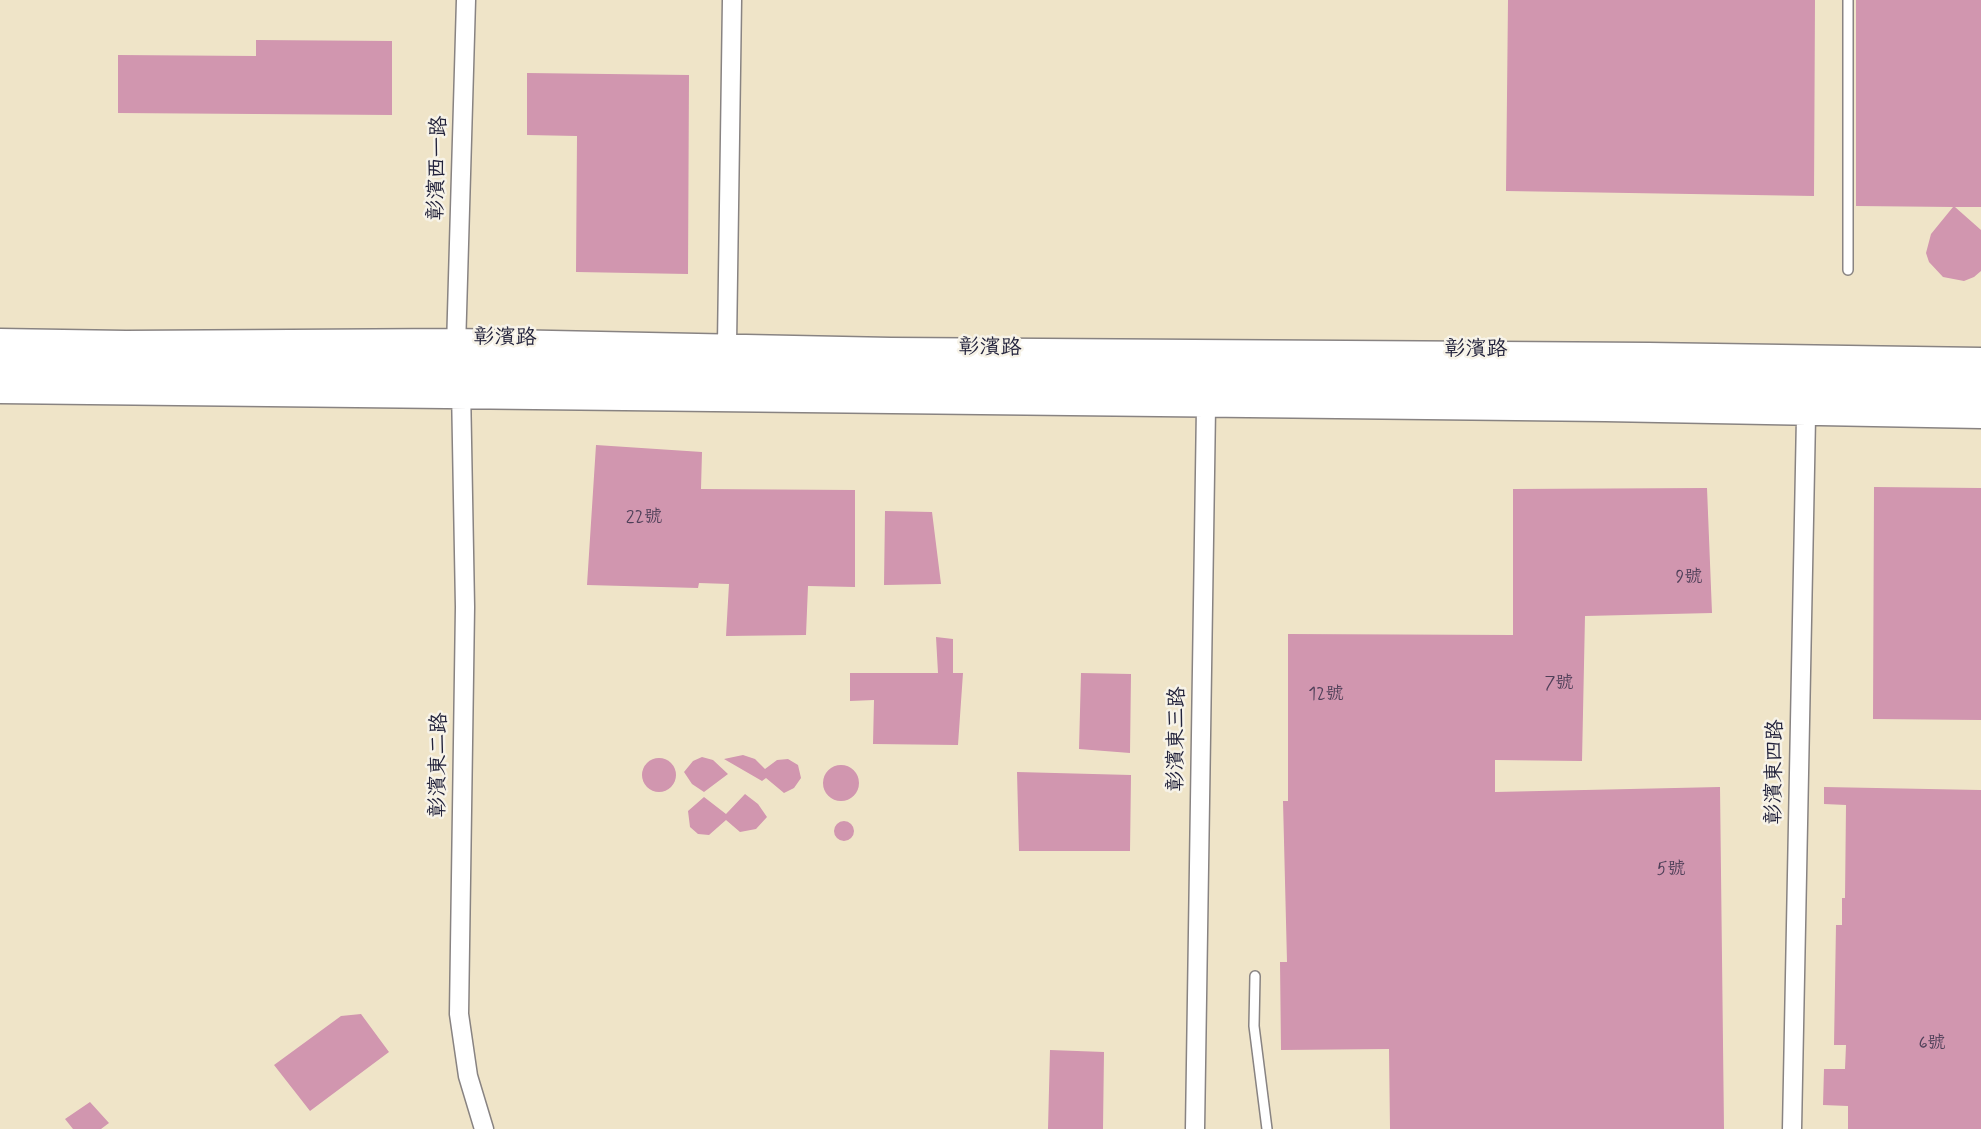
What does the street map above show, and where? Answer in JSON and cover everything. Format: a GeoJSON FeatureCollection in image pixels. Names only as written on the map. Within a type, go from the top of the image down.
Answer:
{"type":"FeatureCollection","features":[{"type":"Feature","properties":{"kind":"street","name":"彰濱西一路"},"geometry":{"type":"LineString","coordinates":[[461,391],[456,347],[466,0]]}},
{"type":"Feature","properties":{"kind":"street"},"geometry":{"type":"LineString","coordinates":[[727,344],[732,0]]}},
{"type":"Feature","properties":{"kind":"street","name":"彰濱路"},"geometry":{"type":"LineString","coordinates":[[0,338],[456,347],[1201,379],[1981,398]]}},
{"type":"Feature","properties":{"kind":"street","name":"彰濱路"},"geometry":{"type":"LineString","coordinates":[[0,352],[727,344],[1201,379],[1806,417],[1981,419]]}},
{"type":"Feature","properties":{"kind":"street","name":"彰濱路"},"geometry":{"type":"LineString","coordinates":[[1201,379],[1637,352],[1981,357]]}},
{"type":"Feature","properties":{"kind":"street","name":"彰濱路"},"geometry":{"type":"LineString","coordinates":[[0,394],[461,391],[1201,379],[1981,374]]}},
{"type":"Feature","properties":{"kind":"street","name":"彰濱路"},"geometry":{"type":"LineString","coordinates":[[0,376],[461,391]]}},
{"type":"Feature","properties":{"kind":"street","name":"彰濱東三路"},"geometry":{"type":"LineString","coordinates":[[1195,1129],[1201,379]]}},
{"type":"Feature","properties":{"kind":"street","name":"彰濱東二路"},"geometry":{"type":"LineString","coordinates":[[461,391],[465,607],[459,1014],[468,1076],[484,1129]]}},
{"type":"Feature","properties":{"kind":"street","name":"彰濱東四路"},"geometry":{"type":"LineString","coordinates":[[1792,1129],[1806,417]]}},
{"type":"Feature","properties":{"kind":"lane"},"geometry":{"type":"LineString","coordinates":[[1848,0],[1848,270]]}},
{"type":"Feature","properties":{"kind":"lane"},"geometry":{"type":"LineString","coordinates":[[1255,976],[1254,1026],[1268,1129]]}},
{"type":"Feature","properties":{"kind":"building"},"geometry":{"type":"Polygon","coordinates":[[[1508,0],[1815,0],[1814,196],[1506,191],[1508,0]]]}},
{"type":"Feature","properties":{"kind":"building"},"geometry":{"type":"Polygon","coordinates":[[[1856,0],[1981,0],[1981,207],[1955,207],[1981,230],[1981,271],[1974,277],[1964,281],[1943,277],[1929,262],[1926,253],[1931,234],[1953,207],[1856,206],[1856,0]]]}},
{"type":"Feature","properties":{"kind":"building"},"geometry":{"type":"Polygon","coordinates":[[[256,40],[392,41],[392,115],[118,113],[118,55],[256,56],[256,40]]]}},
{"type":"Feature","properties":{"kind":"building"},"geometry":{"type":"Polygon","coordinates":[[[527,73],[689,75],[688,274],[576,272],[577,136],[527,135],[527,73]]]}},
{"type":"Feature","properties":{"kind":"building"},"geometry":{"type":"Polygon","coordinates":[[[596,445],[702,452],[701,489],[855,490],[855,587],[808,586],[806,635],[726,636],[729,584],[699,583],[698,588],[587,585],[596,445]]]}},
{"type":"Feature","properties":{"kind":"building"},"geometry":{"type":"Polygon","coordinates":[[[1874,487],[1981,488],[1981,720],[1873,719],[1874,487]]]}},
{"type":"Feature","properties":{"kind":"building"},"geometry":{"type":"Polygon","coordinates":[[[1707,488],[1712,613],[1585,616],[1582,761],[1495,760],[1495,792],[1720,787],[1724,1129],[1390,1129],[1389,1049],[1281,1050],[1280,962],[1287,962],[1283,801],[1288,801],[1288,634],[1513,635],[1513,489],[1707,488]]]}},
{"type":"Feature","properties":{"kind":"building"},"geometry":{"type":"Polygon","coordinates":[[[885,511],[932,512],[941,584],[884,585],[885,511]]]}},
{"type":"Feature","properties":{"kind":"building"},"geometry":{"type":"Polygon","coordinates":[[[936,637],[953,639],[953,673],[963,673],[958,745],[873,744],[874,700],[850,701],[850,673],[938,673],[936,637]]]}},
{"type":"Feature","properties":{"kind":"building"},"geometry":{"type":"Polygon","coordinates":[[[1081,673],[1131,674],[1130,753],[1079,749],[1081,673]]]}},
{"type":"Feature","properties":{"kind":"building"},"geometry":{"type":"Polygon","coordinates":[[[743,755],[755,759],[765,769],[777,760],[788,759],[798,765],[801,778],[794,788],[784,793],[766,778],[762,781],[724,759],[743,755]]]}},
{"type":"Feature","properties":{"kind":"building"},"geometry":{"type":"Polygon","coordinates":[[[702,757],[713,760],[728,774],[704,792],[692,784],[684,772],[693,761],[702,757]]]}},
{"type":"Feature","properties":{"kind":"building"},"geometry":{"type":"Polygon","coordinates":[[[659,758],[671,763],[676,775],[671,787],[659,792],[647,787],[642,775],[647,763],[659,758]]]}},
{"type":"Feature","properties":{"kind":"building"},"geometry":{"type":"Polygon","coordinates":[[[841,765],[854,770],[859,783],[854,796],[841,801],[828,796],[823,783],[828,770],[841,765]]]}},
{"type":"Feature","properties":{"kind":"building"},"geometry":{"type":"Polygon","coordinates":[[[1017,772],[1131,775],[1130,851],[1019,851],[1017,772]]]}},
{"type":"Feature","properties":{"kind":"building"},"geometry":{"type":"Polygon","coordinates":[[[1824,787],[1981,790],[1981,1129],[1848,1129],[1848,1106],[1823,1105],[1824,1069],[1845,1069],[1846,1045],[1834,1045],[1836,925],[1842,925],[1842,898],[1845,898],[1846,805],[1824,804],[1824,787]]]}},
{"type":"Feature","properties":{"kind":"building"},"geometry":{"type":"Polygon","coordinates":[[[745,794],[758,804],[767,817],[756,829],[740,832],[726,820],[709,835],[698,834],[690,827],[688,811],[704,797],[726,814],[745,794]]]}},
{"type":"Feature","properties":{"kind":"building"},"geometry":{"type":"Polygon","coordinates":[[[844,821],[851,824],[854,831],[851,838],[844,841],[837,838],[834,831],[837,824],[844,821]]]}},
{"type":"Feature","properties":{"kind":"building"},"geometry":{"type":"Polygon","coordinates":[[[361,1014],[389,1052],[310,1111],[274,1065],[341,1016],[361,1014]]]}},
{"type":"Feature","properties":{"kind":"building"},"geometry":{"type":"Polygon","coordinates":[[[1050,1050],[1104,1052],[1103,1129],[1048,1129],[1050,1050]]]}},
{"type":"Feature","properties":{"kind":"building"},"geometry":{"type":"Polygon","coordinates":[[[90,1102],[109,1123],[101,1129],[73,1129],[65,1119],[90,1102]]]}}]}
